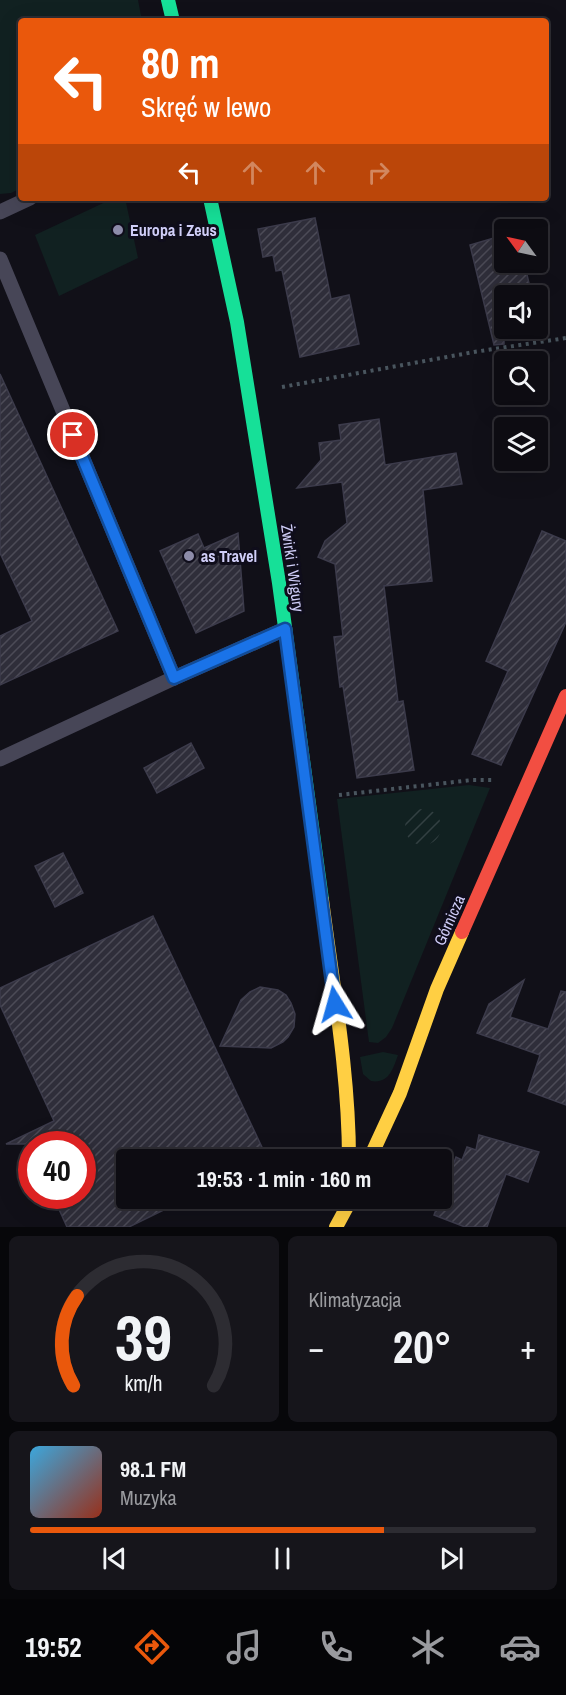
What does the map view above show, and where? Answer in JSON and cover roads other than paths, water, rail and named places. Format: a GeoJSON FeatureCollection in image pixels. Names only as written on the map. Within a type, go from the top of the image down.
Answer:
{"type":"FeatureCollection","features":[{"type":"Feature","properties":{"kind":"street"},"geometry":{"type":"LineString","coordinates":[[168,0],[172,18]]}},
{"type":"Feature","properties":{"kind":"street","name":"Żwirki i Wigury"},"geometry":{"type":"LineString","coordinates":[[211,201],[237,322],[285,629],[342,1051],[349,1149]]}},
{"type":"Feature","properties":{"kind":"street","name":"Górnicza"},"geometry":{"type":"LineString","coordinates":[[374,1149],[399,1092],[437,989],[566,696]]}},
{"type":"Feature","properties":{"kind":"street"},"geometry":{"type":"LineString","coordinates":[[336,1227],[346,1209]]}},
{"type":"Feature","properties":{"kind":"lane"},"geometry":{"type":"LineString","coordinates":[[0,212],[24,201]]}},
{"type":"Feature","properties":{"kind":"lane"},"geometry":{"type":"LineString","coordinates":[[0,259],[174,678]]}},
{"type":"Feature","properties":{"kind":"lane"},"geometry":{"type":"LineString","coordinates":[[0,759],[285,629]]}},
{"type":"Feature","properties":{"kind":"place","name":"Europa i Zeus"},"geometry":{"type":"Point","coordinates":[118,230]}},
{"type":"Feature","properties":{"kind":"place","name":"as Travel"},"geometry":{"type":"Point","coordinates":[189,556]}}]}
